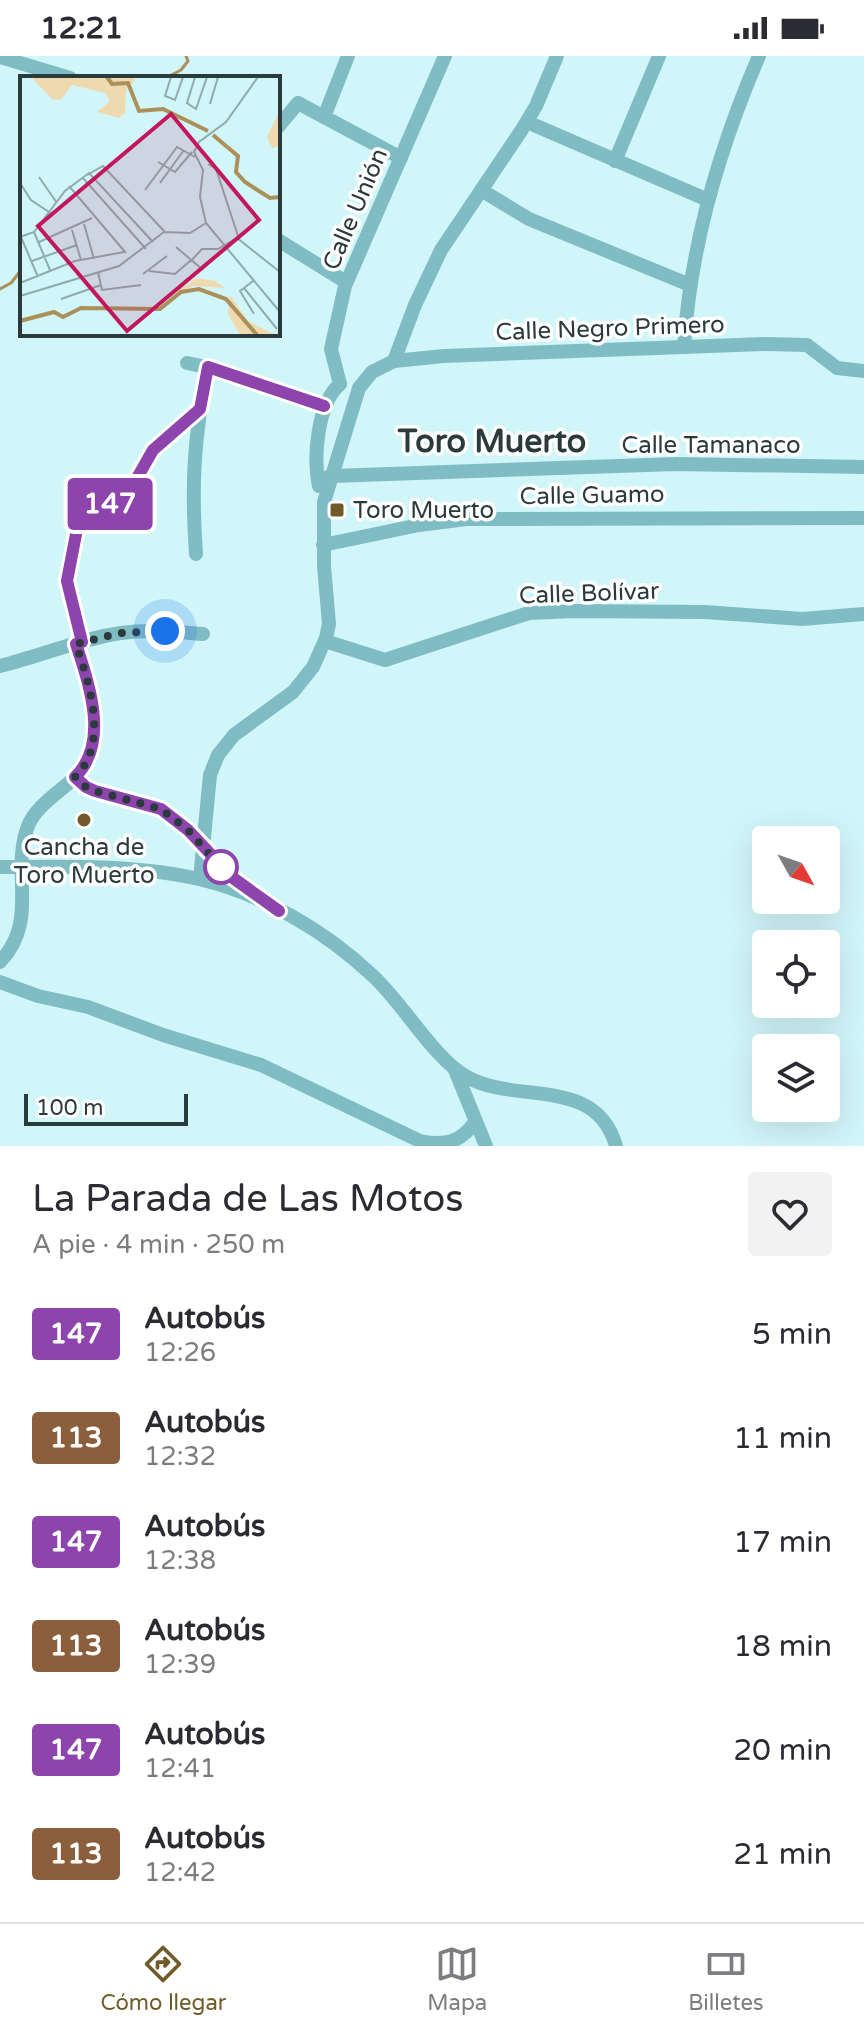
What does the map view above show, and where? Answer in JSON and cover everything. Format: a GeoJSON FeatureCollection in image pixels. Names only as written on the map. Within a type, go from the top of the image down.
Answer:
{"type":"FeatureCollection","features":[{"type":"Feature","properties":{"kind":"street"},"geometry":{"type":"LineString","coordinates":[[324,117],[348,56]]}},
{"type":"Feature","properties":{"kind":"street","name":"Calle Unión"},"geometry":{"type":"LineString","coordinates":[[340,384],[331,349],[346,282],[445,56]]}},
{"type":"Feature","properties":{"kind":"street"},"geometry":{"type":"LineString","coordinates":[[200,879],[210,775],[218,755],[234,735],[293,692],[313,667],[325,641],[329,624],[323,545],[325,478],[359,388],[372,372],[394,361],[415,305],[441,250],[527,122],[557,56]]}},
{"type":"Feature","properties":{"kind":"street"},"geometry":{"type":"LineString","coordinates":[[615,161],[659,56]]}},
{"type":"Feature","properties":{"kind":"street"},"geometry":{"type":"LineString","coordinates":[[684,347],[690,285],[708,200],[716,169],[759,56]]}},
{"type":"Feature","properties":{"kind":"street"},"geometry":{"type":"LineString","coordinates":[[0,57],[24,60],[65,76]]}},
{"type":"Feature","properties":{"kind":"street"},"geometry":{"type":"LineString","coordinates":[[280,124],[296,103],[401,158]]}},
{"type":"Feature","properties":{"kind":"street"},"geometry":{"type":"LineString","coordinates":[[527,122],[708,200]]}},
{"type":"Feature","properties":{"kind":"street"},"geometry":{"type":"LineString","coordinates":[[481,190],[529,219],[690,285]]}},
{"type":"Feature","properties":{"kind":"street"},"geometry":{"type":"LineString","coordinates":[[280,241],[346,282]]}},
{"type":"Feature","properties":{"kind":"street","name":"Calle Negro Primero"},"geometry":{"type":"LineString","coordinates":[[394,361],[444,356],[800,344],[813,348],[837,368],[864,371]]}},
{"type":"Feature","properties":{"kind":"street"},"geometry":{"type":"LineString","coordinates":[[187,363],[208,367],[324,406]]}},
{"type":"Feature","properties":{"kind":"street"},"geometry":{"type":"LineString","coordinates":[[196,554],[192,488],[200,409],[208,367]]}},
{"type":"Feature","properties":{"kind":"street"},"geometry":{"type":"LineString","coordinates":[[325,478],[316,461],[324,406],[340,384],[359,388]]}},
{"type":"Feature","properties":{"kind":"street"},"geometry":{"type":"LineString","coordinates":[[0,962],[9,952],[21,928],[28,827],[47,801],[89,760],[93,735],[91,697],[67,581],[80,522],[95,507],[125,499],[153,450],[200,409]]}},
{"type":"Feature","properties":{"kind":"street","name":"Calle Tamanaco"},"geometry":{"type":"LineString","coordinates":[[325,478],[676,464],[864,467]]}},
{"type":"Feature","properties":{"kind":"street","name":"Calle Guamo"},"geometry":{"type":"LineString","coordinates":[[323,545],[419,525],[466,519],[864,518]]}},
{"type":"Feature","properties":{"kind":"street","name":"Calle Bolívar"},"geometry":{"type":"LineString","coordinates":[[325,641],[391,660],[529,613],[705,612],[802,619],[864,614]]}},
{"type":"Feature","properties":{"kind":"street"},"geometry":{"type":"LineString","coordinates":[[0,666],[79,643],[142,631],[203,634]]}},
{"type":"Feature","properties":{"kind":"street"},"geometry":{"type":"LineString","coordinates":[[75,777],[95,791],[161,809],[233,878],[279,911]]}},
{"type":"Feature","properties":{"kind":"street"},"geometry":{"type":"LineString","coordinates":[[0,867],[118,868],[200,879],[248,895],[327,938],[388,990],[455,1070],[486,1146]]}},
{"type":"Feature","properties":{"kind":"street"},"geometry":{"type":"LineString","coordinates":[[0,982],[38,996],[88,1007],[163,1035],[261,1065],[420,1141],[444,1146],[455,1142],[475,1122]]}},
{"type":"Feature","properties":{"kind":"street"},"geometry":{"type":"LineString","coordinates":[[455,1070],[488,1085],[584,1103],[603,1119],[616,1146]]}},
{"type":"Feature","properties":{"kind":"waterway"},"geometry":{"type":"LineString","coordinates":[[170,76],[181,70],[188,61],[186,56]]}},
{"type":"Feature","properties":{"kind":"waterway"},"geometry":{"type":"LineString","coordinates":[[0,289],[11,283],[20,272]]}},
{"type":"Feature","properties":{"kind":"bus line","name":"147"},"geometry":{"type":"LineString","coordinates":[[279,911],[233,878],[210,857],[188,830],[161,809],[95,791],[75,777],[89,760],[93,712],[76,644],[82,642],[68,590],[67,573],[80,522],[95,507],[125,499],[153,450],[200,409],[208,367],[324,406]]}},
{"type":"Feature","properties":{"kind":"place","name":"Toro Muerto"},"geometry":{"type":"Point","coordinates":[337,510]}},
{"type":"Feature","properties":{"kind":"place","name":"Cancha de Toro Muerto"},"geometry":{"type":"Point","coordinates":[84,820]}},
{"type":"Feature","properties":{"kind":"district","name":"Toro Muerto"},"geometry":{"type":"Point","coordinates":[492,441]}},
{"type":"Feature","properties":{"kind":"route"},"geometry":{"type":"LineString","coordinates":[[165,631],[120,633],[76,644],[91,697],[93,735],[89,760],[75,777],[95,791],[161,809],[188,830],[221,867]]}}]}
